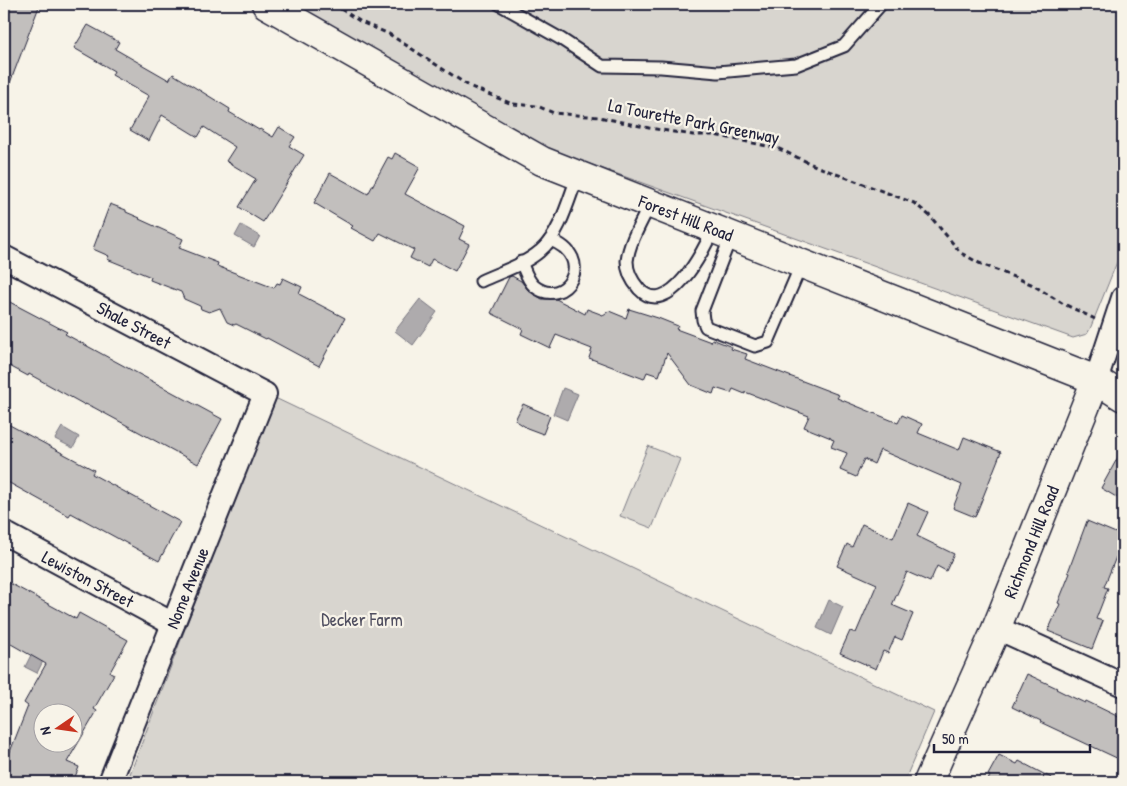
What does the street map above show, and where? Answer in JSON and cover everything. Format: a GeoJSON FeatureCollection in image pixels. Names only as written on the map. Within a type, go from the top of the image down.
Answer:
{"type":"FeatureCollection","features":[{"type":"Feature","properties":{"kind":"street","name":"Forest Hill Road"},"geometry":{"type":"LineString","coordinates":[[266,4],[542,161],[1096,380],[1123,398]]}},
{"type":"Feature","properties":{"kind":"street","name":"Shale Street"},"geometry":{"type":"LineString","coordinates":[[4,257],[265,394]]}},
{"type":"Feature","properties":{"kind":"street","name":"Richmond Hill Road"},"geometry":{"type":"LineString","coordinates":[[928,782],[997,628],[1096,380],[1123,298]]}},
{"type":"Feature","properties":{"kind":"street","name":"Nome Avenue"},"geometry":{"type":"LineString","coordinates":[[110,782],[265,394]]}},
{"type":"Feature","properties":{"kind":"street","name":"Lewiston Street"},"geometry":{"type":"LineString","coordinates":[[4,533],[173,624]]}},
{"type":"Feature","properties":{"kind":"street"},"geometry":{"type":"LineString","coordinates":[[997,628],[1123,685]]}},
{"type":"Feature","properties":{"kind":"lane"},"geometry":{"type":"LineString","coordinates":[[499,4],[561,39],[602,66],[662,67],[718,72],[796,65],[844,46],[881,4]]}},
{"type":"Feature","properties":{"kind":"lane"},"geometry":{"type":"LineString","coordinates":[[481,281],[540,251],[550,240],[564,212],[578,175]]}},
{"type":"Feature","properties":{"kind":"lane"},"geometry":{"type":"LineString","coordinates":[[650,204],[632,244],[627,263],[629,274],[634,284],[646,296],[656,298],[670,291],[696,264],[705,248],[722,232]]}},
{"type":"Feature","properties":{"kind":"lane"},"geometry":{"type":"LineString","coordinates":[[722,232],[702,311],[706,327],[755,346],[768,342],[802,264]]}},
{"type":"Feature","properties":{"kind":"lane"},"geometry":{"type":"LineString","coordinates":[[521,262],[532,285],[550,293],[560,291],[570,283],[575,271],[571,254],[562,244],[550,240]]}},
{"type":"Feature","properties":{"kind":"path","name":"La Tourette Park Greenway"},"geometry":{"type":"LineString","coordinates":[[333,4],[361,22],[389,34],[469,86],[512,104],[537,106],[554,113],[599,117],[693,135],[714,135],[777,148],[818,168],[914,203],[930,216],[961,253],[979,263],[1031,284],[1090,317]]}},
{"type":"Feature","properties":{"kind":"green space"},"geometry":{"type":"Polygon","coordinates":[[[294,4],[1123,4],[1123,247],[1090,329],[1087,334],[1073,338],[548,149],[482,117],[294,4]]]}},
{"type":"Feature","properties":{"kind":"green space","name":"Decker Farm"},"geometry":{"type":"Polygon","coordinates":[[[273,397],[934,712],[904,782],[127,782],[273,397]]]}},
{"type":"Feature","properties":{"kind":"green space"},"geometry":{"type":"Polygon","coordinates":[[[648,446],[680,459],[652,528],[620,516],[648,446]]]}},
{"type":"Feature","properties":{"kind":"shaded area"},"geometry":{"type":"Polygon","coordinates":[[[241,225],[260,236],[254,247],[235,236],[241,225]]]}},
{"type":"Feature","properties":{"kind":"shaded area"},"geometry":{"type":"Polygon","coordinates":[[[420,299],[437,312],[413,345],[395,331],[420,299]]]}},
{"type":"Feature","properties":{"kind":"shaded area"},"geometry":{"type":"Polygon","coordinates":[[[563,388],[578,394],[567,420],[553,414],[563,388]]]}},
{"type":"Feature","properties":{"kind":"shaded area"},"geometry":{"type":"Polygon","coordinates":[[[62,427],[79,437],[73,448],[55,439],[62,427]]]}},
{"type":"Feature","properties":{"kind":"shaded area"},"geometry":{"type":"Polygon","coordinates":[[[829,600],[843,607],[831,635],[817,628],[829,600]]]}},
{"type":"Feature","properties":{"kind":"shaded area"},"geometry":{"type":"Polygon","coordinates":[[[38,641],[50,647],[37,673],[25,667],[38,641]]]}},
{"type":"Feature","properties":{"kind":"building"},"geometry":{"type":"Polygon","coordinates":[[[4,4],[40,4],[5,96],[4,96],[4,4]]]}},
{"type":"Feature","properties":{"kind":"building"},"geometry":{"type":"Polygon","coordinates":[[[88,25],[119,42],[115,49],[169,80],[173,74],[230,109],[229,112],[259,130],[273,137],[279,127],[295,137],[289,146],[304,155],[263,222],[239,207],[256,179],[226,161],[235,147],[204,127],[198,137],[162,115],[149,141],[130,130],[149,96],[112,75],[114,71],[74,48],[88,25]]]}},
{"type":"Feature","properties":{"kind":"building"},"geometry":{"type":"Polygon","coordinates":[[[395,153],[420,167],[405,194],[465,226],[459,239],[469,244],[455,271],[432,259],[428,267],[410,258],[414,250],[380,233],[375,241],[351,228],[353,226],[314,203],[330,173],[368,194],[388,157],[392,159],[395,153]]]}},
{"type":"Feature","properties":{"kind":"building"},"geometry":{"type":"Polygon","coordinates":[[[110,204],[126,210],[126,212],[139,219],[183,239],[179,248],[218,263],[217,266],[274,288],[277,283],[280,284],[283,278],[302,287],[299,294],[345,318],[319,366],[267,338],[227,322],[220,308],[209,312],[201,309],[200,306],[184,299],[181,292],[150,280],[151,277],[107,259],[109,256],[93,249],[110,204]]]}},
{"type":"Feature","properties":{"kind":"building"},"geometry":{"type":"Polygon","coordinates":[[[512,276],[521,281],[529,291],[542,299],[556,299],[585,314],[587,309],[603,315],[609,311],[626,318],[629,309],[678,326],[676,329],[711,342],[712,339],[732,347],[731,349],[747,354],[745,359],[839,395],[837,398],[898,423],[902,415],[922,424],[918,433],[959,450],[964,437],[1001,452],[975,517],[953,508],[962,485],[880,450],[874,464],[864,459],[856,477],[840,470],[847,453],[831,447],[834,440],[831,438],[804,427],[809,416],[745,392],[745,394],[733,389],[731,393],[715,388],[713,394],[691,385],[667,353],[659,376],[647,372],[644,379],[589,358],[592,349],[556,335],[550,348],[521,334],[523,329],[491,313],[509,277],[512,276]]]}},
{"type":"Feature","properties":{"kind":"building"},"geometry":{"type":"Polygon","coordinates":[[[4,299],[222,419],[198,464],[93,407],[85,405],[29,374],[28,376],[4,363],[4,299]]]}},
{"type":"Feature","properties":{"kind":"building"},"geometry":{"type":"Polygon","coordinates":[[[523,404],[550,416],[543,434],[527,428],[515,420],[523,404]]]}},
{"type":"Feature","properties":{"kind":"building"},"geometry":{"type":"Polygon","coordinates":[[[4,422],[94,470],[92,474],[180,522],[159,561],[71,513],[69,516],[4,480],[4,422]]]}},
{"type":"Feature","properties":{"kind":"building"},"geometry":{"type":"Polygon","coordinates":[[[1123,448],[1123,501],[1101,488],[1123,448]]]}},
{"type":"Feature","properties":{"kind":"building"},"geometry":{"type":"Polygon","coordinates":[[[908,503],[928,512],[917,536],[954,554],[946,571],[937,566],[930,582],[907,572],[892,605],[913,614],[902,640],[895,637],[888,653],[883,651],[876,669],[840,653],[850,631],[856,633],[877,584],[837,566],[847,544],[852,547],[862,524],[893,538],[908,503]]]}},
{"type":"Feature","properties":{"kind":"building"},"geometry":{"type":"Polygon","coordinates":[[[1087,521],[1123,536],[1123,559],[1116,557],[1104,587],[1108,588],[1096,619],[1103,621],[1092,649],[1048,631],[1060,604],[1058,603],[1070,573],[1068,572],[1087,521]]]}},
{"type":"Feature","properties":{"kind":"building"},"geometry":{"type":"Polygon","coordinates":[[[4,580],[76,619],[79,613],[128,640],[110,672],[114,674],[94,709],[97,711],[82,736],[82,704],[32,704],[32,754],[72,754],[67,762],[79,767],[73,782],[4,782],[4,767],[28,706],[24,703],[46,664],[4,640],[4,580]]]}},
{"type":"Feature","properties":{"kind":"building"},"geometry":{"type":"Polygon","coordinates":[[[1027,674],[1070,696],[1085,703],[1086,701],[1123,719],[1123,761],[1012,707],[1027,674]]]}},
{"type":"Feature","properties":{"kind":"building"},"geometry":{"type":"Polygon","coordinates":[[[999,755],[1017,764],[1019,761],[1059,782],[987,782],[990,776],[988,775],[999,755]]]}}]}
